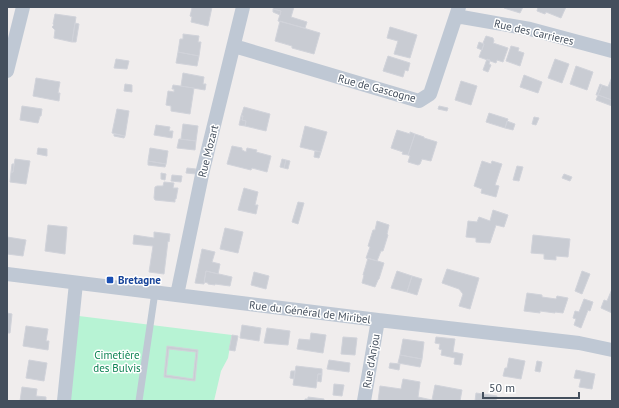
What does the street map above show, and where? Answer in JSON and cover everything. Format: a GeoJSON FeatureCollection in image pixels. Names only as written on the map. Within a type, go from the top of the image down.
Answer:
{"type":"FeatureCollection","features":[{"type":"Feature","properties":{"kind":"street"},"geometry":{"type":"LineString","coordinates":[[7,71],[23,7]]}},
{"type":"Feature","properties":{"kind":"street","name":"Rue Mozart"},"geometry":{"type":"LineString","coordinates":[[177,295],[203,170],[243,7]]}},
{"type":"Feature","properties":{"kind":"street","name":"Rue de Gascogne"},"geometry":{"type":"LineString","coordinates":[[234,46],[419,101],[430,94],[458,12]]}},
{"type":"Feature","properties":{"kind":"street","name":"Rue des Carrieres"},"geometry":{"type":"LineString","coordinates":[[458,12],[612,51]]}},
{"type":"Feature","properties":{"kind":"street","name":"Rue du Général de Miribel"},"geometry":{"type":"LineString","coordinates":[[7,274],[378,320],[579,343],[612,350]]}},
{"type":"Feature","properties":{"kind":"street"},"geometry":{"type":"LineString","coordinates":[[64,401],[76,283]]}},
{"type":"Feature","properties":{"kind":"street","name":"Rue d'Anjou"},"geometry":{"type":"LineString","coordinates":[[364,401],[378,320]]}},
{"type":"Feature","properties":{"kind":"lane"},"geometry":{"type":"LineString","coordinates":[[139,401],[155,292]]}},
{"type":"Feature","properties":{"kind":"green space","name":"Cimetière des Bulvis"},"geometry":{"type":"Polygon","coordinates":[[[79,316],[232,335],[228,358],[221,371],[214,401],[68,401],[79,316]]]}},
{"type":"Feature","properties":{"kind":"building"},"geometry":{"type":"Polygon","coordinates":[[[189,7],[212,7],[208,26],[191,22],[192,17],[190,16],[192,8],[189,7]]]}},
{"type":"Feature","properties":{"kind":"building"},"geometry":{"type":"Polygon","coordinates":[[[274,7],[294,7],[291,17],[307,22],[305,28],[278,21],[281,11],[273,9],[274,7]]]}},
{"type":"Feature","properties":{"kind":"building"},"geometry":{"type":"Polygon","coordinates":[[[523,7],[520,13],[504,8],[523,7]]]}},
{"type":"Feature","properties":{"kind":"building"},"geometry":{"type":"Polygon","coordinates":[[[538,7],[566,7],[561,18],[546,12],[545,14],[537,11],[538,7]]]}},
{"type":"Feature","properties":{"kind":"building"},"geometry":{"type":"Polygon","coordinates":[[[273,9],[281,11],[280,15],[273,12],[273,9]]]}},
{"type":"Feature","properties":{"kind":"building"},"geometry":{"type":"Polygon","coordinates":[[[55,14],[76,17],[72,42],[54,38],[55,30],[52,27],[54,25],[55,14]]]}},
{"type":"Feature","properties":{"kind":"building"},"geometry":{"type":"Polygon","coordinates":[[[280,21],[320,33],[314,54],[292,48],[292,46],[275,41],[280,21]]]}},
{"type":"Feature","properties":{"kind":"building"},"geometry":{"type":"Polygon","coordinates":[[[75,23],[79,24],[76,42],[72,42],[75,23]]]}},
{"type":"Feature","properties":{"kind":"building"},"geometry":{"type":"Polygon","coordinates":[[[390,27],[417,35],[410,58],[394,54],[398,41],[387,38],[390,27]]]}},
{"type":"Feature","properties":{"kind":"building"},"geometry":{"type":"Polygon","coordinates":[[[183,34],[199,36],[198,42],[201,42],[199,56],[178,52],[180,39],[183,39],[183,34]]]}},
{"type":"Feature","properties":{"kind":"building"},"geometry":{"type":"Polygon","coordinates":[[[486,36],[493,38],[493,43],[508,48],[503,62],[497,60],[496,63],[479,57],[486,36]]]}},
{"type":"Feature","properties":{"kind":"building"},"geometry":{"type":"Polygon","coordinates":[[[479,42],[484,44],[482,50],[477,48],[479,42]]]}},
{"type":"Feature","properties":{"kind":"building"},"geometry":{"type":"Polygon","coordinates":[[[511,46],[519,48],[518,51],[524,53],[520,66],[506,61],[511,46]]]}},
{"type":"Feature","properties":{"kind":"building"},"geometry":{"type":"Polygon","coordinates":[[[178,52],[199,56],[197,66],[176,63],[178,52]]]}},
{"type":"Feature","properties":{"kind":"building"},"geometry":{"type":"Polygon","coordinates":[[[388,56],[410,63],[408,71],[405,70],[403,77],[383,71],[388,56]]]}},
{"type":"Feature","properties":{"kind":"building"},"geometry":{"type":"Polygon","coordinates":[[[116,59],[129,61],[127,69],[114,68],[116,59]]]}},
{"type":"Feature","properties":{"kind":"building"},"geometry":{"type":"Polygon","coordinates":[[[487,59],[490,60],[489,64],[491,65],[488,72],[483,70],[487,59]]]}},
{"type":"Feature","properties":{"kind":"building"},"geometry":{"type":"Polygon","coordinates":[[[555,59],[569,64],[562,83],[548,78],[555,59]]]}},
{"type":"Feature","properties":{"kind":"building"},"geometry":{"type":"Polygon","coordinates":[[[576,66],[593,72],[587,90],[570,84],[576,66]]]}},
{"type":"Feature","properties":{"kind":"building"},"geometry":{"type":"Polygon","coordinates":[[[183,73],[204,77],[203,84],[206,84],[205,90],[181,86],[183,73]]]}},
{"type":"Feature","properties":{"kind":"building"},"geometry":{"type":"Polygon","coordinates":[[[524,75],[542,82],[538,93],[520,87],[524,75]]]}},
{"type":"Feature","properties":{"kind":"building"},"geometry":{"type":"Polygon","coordinates":[[[612,77],[612,100],[598,95],[602,85],[608,87],[612,77]]]}},
{"type":"Feature","properties":{"kind":"building"},"geometry":{"type":"Polygon","coordinates":[[[36,78],[60,82],[58,93],[60,93],[59,101],[33,96],[36,78]]]}},
{"type":"Feature","properties":{"kind":"building"},"geometry":{"type":"Polygon","coordinates":[[[461,81],[477,86],[471,105],[455,100],[461,81]]]}},
{"type":"Feature","properties":{"kind":"building"},"geometry":{"type":"Polygon","coordinates":[[[125,84],[132,85],[132,92],[124,91],[125,84]]]}},
{"type":"Feature","properties":{"kind":"building"},"geometry":{"type":"Polygon","coordinates":[[[600,84],[602,85],[598,95],[596,95],[600,84]]]}},
{"type":"Feature","properties":{"kind":"building"},"geometry":{"type":"Polygon","coordinates":[[[173,85],[194,88],[190,114],[171,111],[171,106],[166,105],[168,91],[174,92],[174,89],[172,89],[173,85]]]}},
{"type":"Feature","properties":{"kind":"building"},"geometry":{"type":"Polygon","coordinates":[[[598,95],[612,100],[612,106],[596,100],[598,95]]]}},
{"type":"Feature","properties":{"kind":"building"},"geometry":{"type":"Polygon","coordinates":[[[22,106],[42,109],[38,123],[20,120],[22,106]]]}},
{"type":"Feature","properties":{"kind":"building"},"geometry":{"type":"Polygon","coordinates":[[[439,106],[448,108],[447,111],[438,109],[439,106]]]}},
{"type":"Feature","properties":{"kind":"building"},"geometry":{"type":"Polygon","coordinates":[[[244,107],[270,114],[266,131],[245,126],[246,121],[242,120],[243,116],[241,116],[244,107]]]}},
{"type":"Feature","properties":{"kind":"building"},"geometry":{"type":"Polygon","coordinates":[[[117,109],[129,111],[125,136],[112,133],[117,109]]]}},
{"type":"Feature","properties":{"kind":"building"},"geometry":{"type":"Polygon","coordinates":[[[489,113],[508,119],[505,128],[486,122],[489,113]]]}},
{"type":"Feature","properties":{"kind":"building"},"geometry":{"type":"Polygon","coordinates":[[[241,116],[243,116],[242,120],[246,121],[245,126],[239,125],[241,116]]]}},
{"type":"Feature","properties":{"kind":"building"},"geometry":{"type":"Polygon","coordinates":[[[534,117],[539,118],[536,125],[532,124],[534,117]]]}},
{"type":"Feature","properties":{"kind":"building"},"geometry":{"type":"Polygon","coordinates":[[[507,121],[515,124],[513,130],[505,128],[507,121]]]}},
{"type":"Feature","properties":{"kind":"building"},"geometry":{"type":"Polygon","coordinates":[[[183,124],[198,126],[196,141],[181,139],[183,124]]]}},
{"type":"Feature","properties":{"kind":"building"},"geometry":{"type":"Polygon","coordinates":[[[156,125],[170,127],[169,131],[173,131],[172,138],[154,135],[156,125]]]}},
{"type":"Feature","properties":{"kind":"building"},"geometry":{"type":"Polygon","coordinates":[[[305,126],[327,132],[321,152],[300,147],[305,126]]]}},
{"type":"Feature","properties":{"kind":"building"},"geometry":{"type":"Polygon","coordinates":[[[397,130],[415,134],[408,155],[402,154],[403,152],[391,148],[397,130]]]}},
{"type":"Feature","properties":{"kind":"building"},"geometry":{"type":"Polygon","coordinates":[[[114,134],[125,136],[124,138],[114,136],[114,134]]]}},
{"type":"Feature","properties":{"kind":"building"},"geometry":{"type":"Polygon","coordinates":[[[415,134],[437,142],[431,161],[422,159],[418,165],[408,162],[410,156],[408,155],[415,134]]]}},
{"type":"Feature","properties":{"kind":"building"},"geometry":{"type":"Polygon","coordinates":[[[179,139],[196,141],[195,150],[177,148],[179,139]]]}},
{"type":"Feature","properties":{"kind":"building"},"geometry":{"type":"Polygon","coordinates":[[[232,146],[242,148],[242,150],[246,152],[247,148],[257,150],[256,152],[271,156],[267,172],[227,164],[232,146]]]}},
{"type":"Feature","properties":{"kind":"building"},"geometry":{"type":"Polygon","coordinates":[[[38,148],[47,149],[47,156],[37,154],[38,148]]]}},
{"type":"Feature","properties":{"kind":"building"},"geometry":{"type":"Polygon","coordinates":[[[150,148],[168,151],[166,164],[148,161],[150,148]]]}},
{"type":"Feature","properties":{"kind":"building"},"geometry":{"type":"Polygon","coordinates":[[[315,151],[321,152],[319,158],[314,157],[315,151]]]}},
{"type":"Feature","properties":{"kind":"building"},"geometry":{"type":"Polygon","coordinates":[[[15,159],[30,161],[26,184],[10,182],[15,159]]]}},
{"type":"Feature","properties":{"kind":"building"},"geometry":{"type":"Polygon","coordinates":[[[282,159],[286,160],[284,168],[280,167],[282,159]]]}},
{"type":"Feature","properties":{"kind":"building"},"geometry":{"type":"Polygon","coordinates":[[[286,160],[290,161],[288,169],[284,168],[286,160]]]}},
{"type":"Feature","properties":{"kind":"building"},"geometry":{"type":"Polygon","coordinates":[[[148,161],[166,164],[165,167],[148,165],[148,161]]]}},
{"type":"Feature","properties":{"kind":"building"},"geometry":{"type":"Polygon","coordinates":[[[482,161],[491,164],[492,161],[502,164],[495,185],[499,186],[496,197],[481,193],[482,189],[474,186],[482,161]]]}},
{"type":"Feature","properties":{"kind":"building"},"geometry":{"type":"Polygon","coordinates":[[[12,164],[14,164],[13,172],[11,172],[12,164]]]}},
{"type":"Feature","properties":{"kind":"building"},"geometry":{"type":"Polygon","coordinates":[[[517,166],[523,167],[519,181],[513,180],[517,166]]]}},
{"type":"Feature","properties":{"kind":"building"},"geometry":{"type":"Polygon","coordinates":[[[187,168],[196,169],[196,174],[186,173],[187,168]]]}},
{"type":"Feature","properties":{"kind":"building"},"geometry":{"type":"Polygon","coordinates":[[[161,173],[166,174],[165,180],[161,179],[161,173]]]}},
{"type":"Feature","properties":{"kind":"building"},"geometry":{"type":"Polygon","coordinates":[[[564,174],[572,177],[570,181],[562,178],[564,174]]]}},
{"type":"Feature","properties":{"kind":"building"},"geometry":{"type":"Polygon","coordinates":[[[172,175],[182,176],[181,182],[171,181],[172,175]]]}},
{"type":"Feature","properties":{"kind":"building"},"geometry":{"type":"Polygon","coordinates":[[[164,182],[174,183],[173,188],[178,188],[175,202],[155,200],[155,187],[163,186],[164,182]]]}},
{"type":"Feature","properties":{"kind":"building"},"geometry":{"type":"Polygon","coordinates":[[[244,188],[258,192],[255,205],[258,205],[256,214],[238,210],[244,188]]]}},
{"type":"Feature","properties":{"kind":"building"},"geometry":{"type":"Polygon","coordinates":[[[298,202],[304,203],[298,224],[292,222],[298,202]]]}},
{"type":"Feature","properties":{"kind":"building"},"geometry":{"type":"Polygon","coordinates":[[[493,210],[508,215],[504,227],[496,225],[490,243],[476,242],[476,238],[466,237],[468,221],[477,222],[479,217],[490,221],[493,210]]]}},
{"type":"Feature","properties":{"kind":"building"},"geometry":{"type":"Polygon","coordinates":[[[377,221],[389,225],[388,235],[383,251],[381,251],[377,261],[366,258],[370,247],[368,246],[377,221]]]}},
{"type":"Feature","properties":{"kind":"building"},"geometry":{"type":"Polygon","coordinates":[[[48,225],[67,227],[65,254],[45,251],[48,225]]]}},
{"type":"Feature","properties":{"kind":"building"},"geometry":{"type":"Polygon","coordinates":[[[225,228],[243,232],[238,253],[220,249],[225,228]]]}},
{"type":"Feature","properties":{"kind":"building"},"geometry":{"type":"Polygon","coordinates":[[[154,232],[170,234],[164,274],[149,272],[153,246],[133,244],[134,235],[154,238],[154,232]]]}},
{"type":"Feature","properties":{"kind":"building"},"geometry":{"type":"Polygon","coordinates":[[[533,235],[570,239],[568,257],[556,256],[556,260],[544,259],[544,254],[531,253],[533,235]]]}},
{"type":"Feature","properties":{"kind":"building"},"geometry":{"type":"Polygon","coordinates":[[[7,237],[26,240],[23,256],[7,254],[7,237]]]}},
{"type":"Feature","properties":{"kind":"building"},"geometry":{"type":"Polygon","coordinates":[[[202,249],[215,252],[212,262],[220,264],[218,274],[206,271],[204,284],[195,283],[202,249]]]}},
{"type":"Feature","properties":{"kind":"building"},"geometry":{"type":"Polygon","coordinates":[[[368,258],[384,263],[375,287],[362,283],[368,258]]]}},
{"type":"Feature","properties":{"kind":"building"},"geometry":{"type":"Polygon","coordinates":[[[447,269],[479,278],[470,309],[459,306],[463,294],[459,289],[442,283],[447,269]]]}},
{"type":"Feature","properties":{"kind":"building"},"geometry":{"type":"Polygon","coordinates":[[[206,271],[232,277],[230,286],[208,284],[204,282],[206,271]]]}},
{"type":"Feature","properties":{"kind":"building"},"geometry":{"type":"Polygon","coordinates":[[[397,271],[412,276],[407,292],[391,288],[397,271]]]}},
{"type":"Feature","properties":{"kind":"building"},"geometry":{"type":"Polygon","coordinates":[[[582,271],[590,274],[582,294],[575,291],[582,271]]]}},
{"type":"Feature","properties":{"kind":"building"},"geometry":{"type":"Polygon","coordinates":[[[254,272],[269,276],[266,289],[251,285],[254,272]]]}},
{"type":"Feature","properties":{"kind":"building"},"geometry":{"type":"Polygon","coordinates":[[[412,276],[422,279],[417,295],[407,292],[412,276]]]}},
{"type":"Feature","properties":{"kind":"building"},"geometry":{"type":"Polygon","coordinates":[[[612,289],[612,313],[601,308],[604,300],[607,301],[612,289]]]}},
{"type":"Feature","properties":{"kind":"building"},"geometry":{"type":"Polygon","coordinates":[[[527,293],[556,299],[557,296],[568,298],[563,313],[540,311],[540,313],[524,311],[527,293]]]}},
{"type":"Feature","properties":{"kind":"building"},"geometry":{"type":"Polygon","coordinates":[[[584,299],[593,302],[581,328],[574,325],[576,319],[573,318],[575,311],[579,312],[584,299]]]}},
{"type":"Feature","properties":{"kind":"building"},"geometry":{"type":"Polygon","coordinates":[[[7,313],[12,314],[10,333],[7,333],[7,313]]]}},
{"type":"Feature","properties":{"kind":"building"},"geometry":{"type":"Polygon","coordinates":[[[242,325],[261,328],[259,341],[240,338],[242,325]]]}},
{"type":"Feature","properties":{"kind":"building"},"geometry":{"type":"Polygon","coordinates":[[[26,326],[48,329],[46,341],[49,341],[48,350],[23,346],[26,326]]]}},
{"type":"Feature","properties":{"kind":"building"},"geometry":{"type":"Polygon","coordinates":[[[267,328],[290,331],[288,345],[264,343],[267,328]]]}},
{"type":"Feature","properties":{"kind":"building"},"geometry":{"type":"Polygon","coordinates":[[[311,333],[326,335],[323,353],[297,349],[299,339],[310,340],[311,333]]]}},
{"type":"Feature","properties":{"kind":"building"},"geometry":{"type":"Polygon","coordinates":[[[232,335],[238,336],[235,351],[229,350],[232,335]]]}},
{"type":"Feature","properties":{"kind":"building"},"geometry":{"type":"Polygon","coordinates":[[[343,337],[357,338],[355,355],[341,354],[343,337]]]}},
{"type":"Feature","properties":{"kind":"building"},"geometry":{"type":"Polygon","coordinates":[[[436,337],[455,339],[453,352],[463,354],[461,365],[454,364],[455,358],[441,355],[442,350],[439,349],[440,344],[435,343],[436,337]]]}},
{"type":"Feature","properties":{"kind":"building"},"geometry":{"type":"Polygon","coordinates":[[[403,339],[424,342],[422,359],[400,355],[403,339]]]}},
{"type":"Feature","properties":{"kind":"building"},"geometry":{"type":"Polygon","coordinates":[[[167,346],[198,350],[195,381],[164,377],[167,346]],[[169,349],[166,375],[193,379],[196,352],[169,349]]]}},
{"type":"Feature","properties":{"kind":"building"},"geometry":{"type":"Polygon","coordinates":[[[400,355],[422,359],[420,367],[398,363],[400,355]]]}},
{"type":"Feature","properties":{"kind":"building"},"geometry":{"type":"Polygon","coordinates":[[[509,358],[525,361],[521,379],[503,376],[505,368],[507,368],[509,358]]]}},
{"type":"Feature","properties":{"kind":"building"},"geometry":{"type":"Polygon","coordinates":[[[29,360],[47,363],[44,381],[26,378],[29,360]]]}},
{"type":"Feature","properties":{"kind":"building"},"geometry":{"type":"Polygon","coordinates":[[[329,360],[350,363],[349,372],[327,369],[329,360]]]}},
{"type":"Feature","properties":{"kind":"building"},"geometry":{"type":"Polygon","coordinates":[[[537,361],[542,362],[540,372],[535,371],[537,361]]]}},
{"type":"Feature","properties":{"kind":"building"},"geometry":{"type":"Polygon","coordinates":[[[390,363],[400,364],[399,370],[389,368],[390,363]]]}},
{"type":"Feature","properties":{"kind":"building"},"geometry":{"type":"Polygon","coordinates":[[[296,366],[322,369],[322,374],[318,374],[316,388],[293,385],[296,366]]]}},
{"type":"Feature","properties":{"kind":"building"},"geometry":{"type":"Polygon","coordinates":[[[576,370],[595,374],[592,389],[579,387],[581,379],[574,378],[576,370]]]}},
{"type":"Feature","properties":{"kind":"building"},"geometry":{"type":"Polygon","coordinates":[[[291,371],[295,371],[294,379],[290,378],[291,371]]]}},
{"type":"Feature","properties":{"kind":"building"},"geometry":{"type":"Polygon","coordinates":[[[318,374],[322,374],[321,382],[317,381],[318,374]]]}},
{"type":"Feature","properties":{"kind":"building"},"geometry":{"type":"Polygon","coordinates":[[[403,379],[420,382],[418,397],[432,400],[435,385],[462,390],[460,401],[378,401],[380,386],[401,389],[403,379]]]}},
{"type":"Feature","properties":{"kind":"building"},"geometry":{"type":"Polygon","coordinates":[[[334,384],[344,385],[342,396],[333,395],[334,384]]]}},
{"type":"Feature","properties":{"kind":"building"},"geometry":{"type":"Polygon","coordinates":[[[22,387],[37,389],[36,396],[46,397],[46,401],[20,401],[22,387]]]}},
{"type":"Feature","properties":{"kind":"building"},"geometry":{"type":"Polygon","coordinates":[[[476,393],[497,396],[496,401],[475,401],[476,393]]]}},
{"type":"Feature","properties":{"kind":"building"},"geometry":{"type":"Polygon","coordinates":[[[308,397],[324,399],[324,401],[305,401],[308,397]]]}},
{"type":"Feature","properties":{"kind":"place","name":"Bretagne"},"geometry":{"type":"Point","coordinates":[110,280]}}]}
